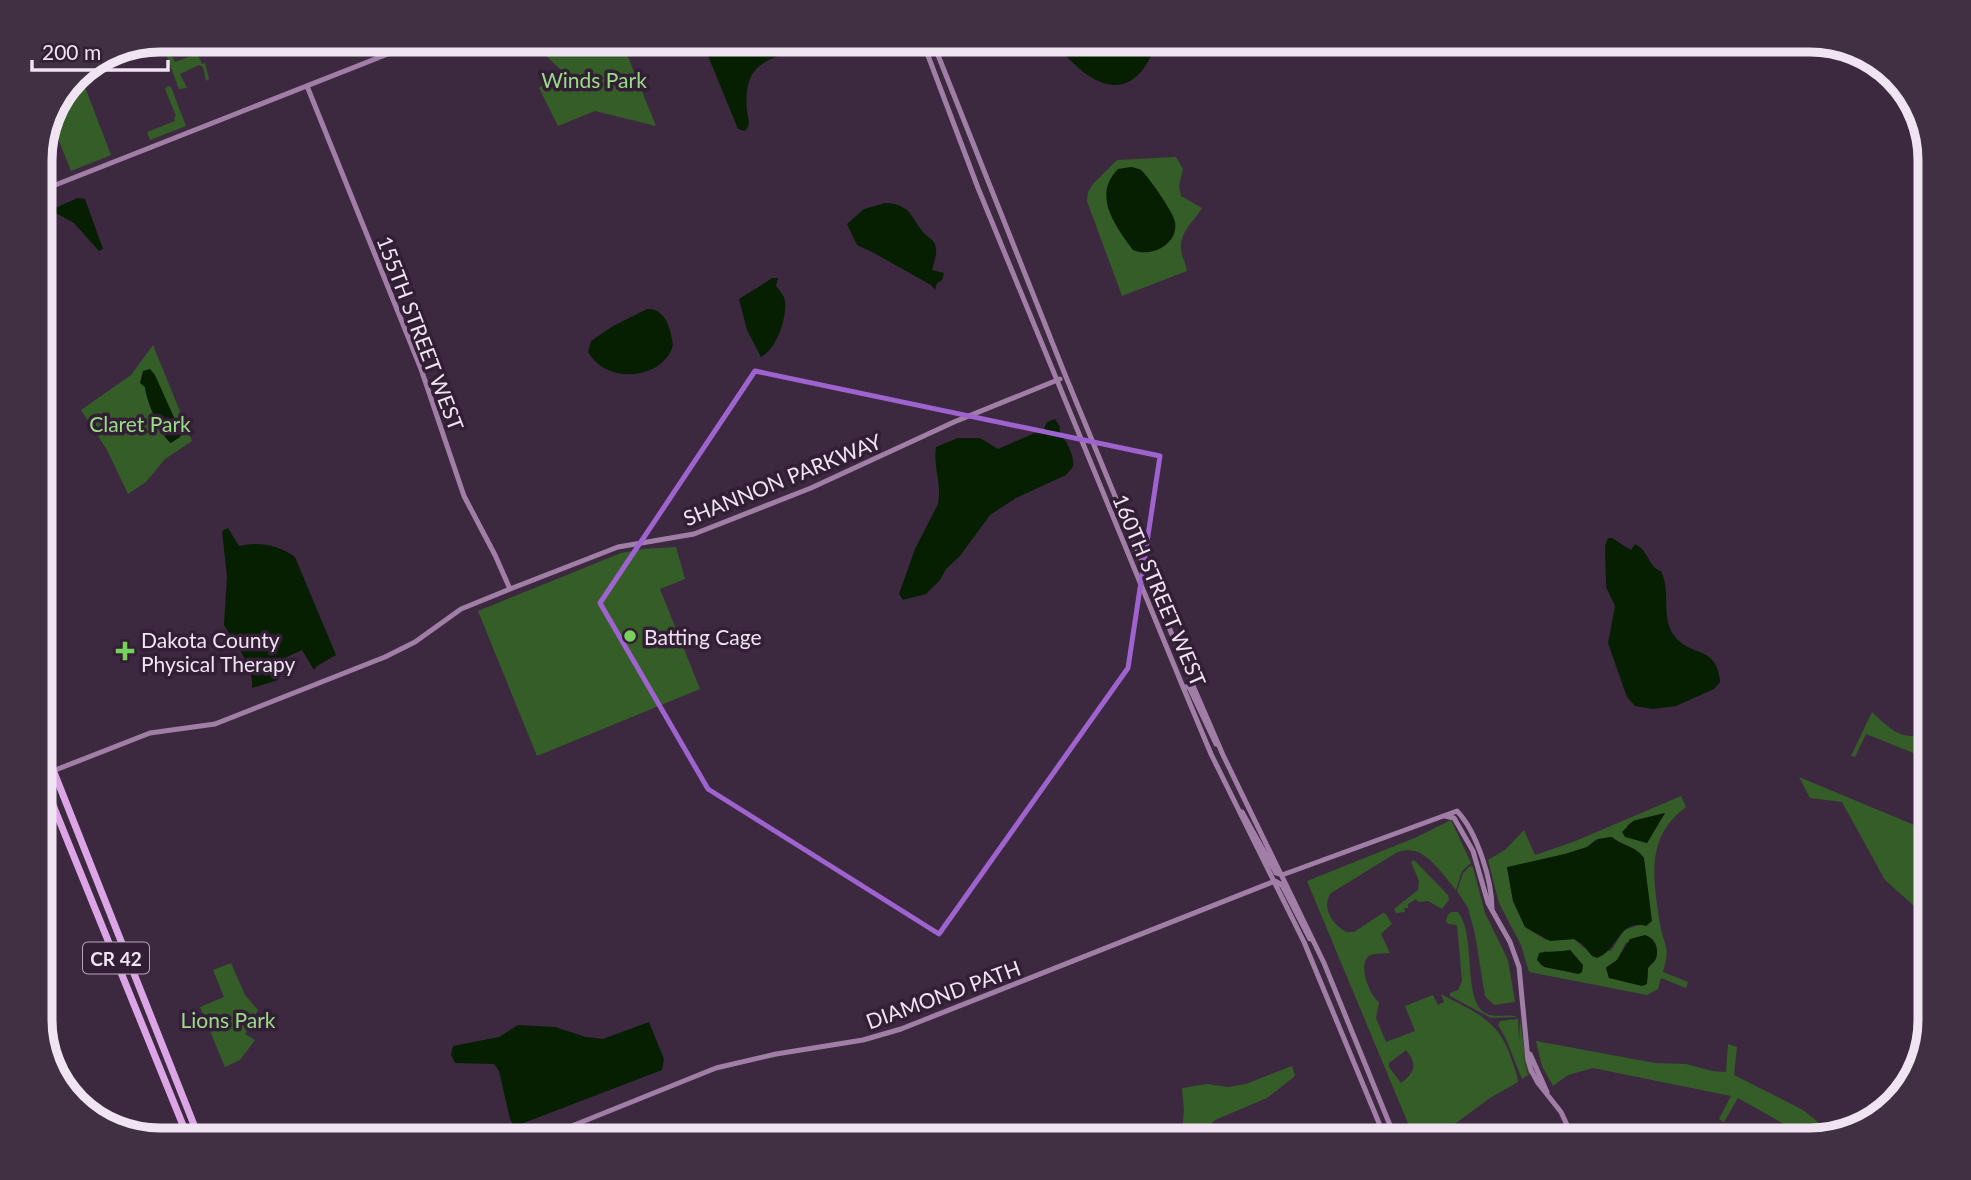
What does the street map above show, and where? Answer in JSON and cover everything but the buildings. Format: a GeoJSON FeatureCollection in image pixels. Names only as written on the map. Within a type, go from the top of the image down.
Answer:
{"type":"FeatureCollection","features":[{"type":"Feature","properties":{"kind":"highway","name":"CR 42"},"geometry":{"type":"LineString","coordinates":[[54,771],[195,1128]]}},
{"type":"Feature","properties":{"kind":"highway","name":"CR 42"},"geometry":{"type":"LineString","coordinates":[[53,805],[184,1128]]}},
{"type":"Feature","properties":{"kind":"street"},"geometry":{"type":"LineString","coordinates":[[53,186],[390,53]]}},
{"type":"Feature","properties":{"kind":"street","name":"160TH STREET WEST"},"geometry":{"type":"LineString","coordinates":[[927,53],[978,188],[1211,754],[1319,976],[1381,1128]]}},
{"type":"Feature","properties":{"kind":"street","name":"160TH STREET WEST"},"geometry":{"type":"LineString","coordinates":[[937,53],[1066,377],[1221,751],[1315,945],[1391,1128]]}},
{"type":"Feature","properties":{"kind":"street","name":"155TH STREET WEST"},"geometry":{"type":"LineString","coordinates":[[307,86],[426,380],[449,458],[464,496],[510,589]]}},
{"type":"Feature","properties":{"kind":"street","name":"SHANNON PARKWAY"},"geometry":{"type":"LineString","coordinates":[[54,771],[150,733],[215,724],[385,657],[415,642],[461,609],[510,589],[618,547],[688,536],[723,523],[843,474],[961,419],[1066,377]]}},
{"type":"Feature","properties":{"kind":"street"},"geometry":{"type":"LineString","coordinates":[[1183,687],[1189,687],[1212,738],[1221,751]]}},
{"type":"Feature","properties":{"kind":"street"},"geometry":{"type":"LineString","coordinates":[[1237,806],[1246,817],[1276,873],[1282,875],[1442,817],[1454,818],[1465,834],[1476,859],[1488,903],[1513,948],[1519,967],[1528,1060],[1533,1074],[1569,1128]]}},
{"type":"Feature","properties":{"kind":"street"},"geometry":{"type":"LineString","coordinates":[[1275,881],[1282,885],[1305,932],[1315,945]]}},
{"type":"Feature","properties":{"kind":"street","name":"DIAMOND PATH"},"geometry":{"type":"LineString","coordinates":[[567,1128],[716,1068],[765,1056],[863,1040],[901,1029],[1275,881]]}},
{"type":"Feature","properties":{"kind":"highlighted area"},"geometry":{"type":"Polygon","coordinates":[[[755,371],[1160,456],[1128,668],[939,934],[708,789],[600,603],[755,371]]]}},
{"type":"Feature","properties":{"kind":"green space"},"geometry":{"type":"Polygon","coordinates":[[[166,53],[171,53],[175,62],[191,56],[190,53],[200,53],[198,55],[202,64],[205,63],[209,79],[206,81],[203,67],[199,65],[180,74],[187,88],[179,89],[166,53]]]}},
{"type":"Feature","properties":{"kind":"green space","name":"Winds Park"},"geometry":{"type":"Polygon","coordinates":[[[543,53],[626,53],[656,126],[595,111],[558,126],[539,88],[561,70],[543,53]]]}},
{"type":"Feature","properties":{"kind":"green space"},"geometry":{"type":"Polygon","coordinates":[[[83,85],[111,155],[71,171],[56,133],[71,100],[83,85]]]}},
{"type":"Feature","properties":{"kind":"green space"},"geometry":{"type":"Polygon","coordinates":[[[171,87],[186,126],[150,140],[147,132],[175,121],[176,116],[165,89],[171,87]]]}},
{"type":"Feature","properties":{"kind":"green space"},"geometry":{"type":"Polygon","coordinates":[[[1176,157],[1183,169],[1179,186],[1181,196],[1202,208],[1181,242],[1187,271],[1122,296],[1087,201],[1088,192],[1117,160],[1176,157]]]}},
{"type":"Feature","properties":{"kind":"green space","name":"Claret Park"},"geometry":{"type":"Polygon","coordinates":[[[153,345],[192,441],[165,459],[146,482],[128,494],[107,450],[81,410],[131,375],[153,345]]]}},
{"type":"Feature","properties":{"kind":"green space"},"geometry":{"type":"Polygon","coordinates":[[[676,547],[685,579],[660,589],[700,689],[537,756],[478,611],[621,553],[676,547]]]}},
{"type":"Feature","properties":{"kind":"green space"},"geometry":{"type":"Polygon","coordinates":[[[1872,712],[1898,733],[1918,735],[1918,755],[1866,734],[1855,757],[1851,756],[1872,712]]]}},
{"type":"Feature","properties":{"kind":"green space"},"geometry":{"type":"Polygon","coordinates":[[[1799,777],[1918,827],[1918,909],[1885,880],[1842,802],[1810,798],[1799,777]]]}},
{"type":"Feature","properties":{"kind":"green space"},"geometry":{"type":"Polygon","coordinates":[[[1681,796],[1686,807],[1664,832],[1658,845],[1654,875],[1660,924],[1667,951],[1663,972],[1688,982],[1686,988],[1661,978],[1658,989],[1647,995],[1529,972],[1521,945],[1499,903],[1488,860],[1505,850],[1524,830],[1535,855],[1573,842],[1681,796]],[[1665,813],[1628,824],[1626,835],[1647,843],[1665,813]],[[1610,837],[1595,840],[1587,847],[1565,854],[1507,868],[1513,901],[1525,927],[1546,940],[1574,939],[1584,948],[1611,951],[1624,930],[1643,924],[1644,858],[1633,848],[1610,837]],[[1626,942],[1617,960],[1606,967],[1609,978],[1648,978],[1648,968],[1655,961],[1626,942]],[[1570,950],[1554,953],[1544,951],[1540,965],[1578,974],[1582,970],[1583,965],[1570,950]]]}},
{"type":"Feature","properties":{"kind":"green space"},"geometry":{"type":"Polygon","coordinates":[[[1451,820],[1471,863],[1462,871],[1456,890],[1430,860],[1415,851],[1406,850],[1396,853],[1331,893],[1328,909],[1332,920],[1346,932],[1354,932],[1383,913],[1392,924],[1381,934],[1390,953],[1369,956],[1364,968],[1369,988],[1379,1002],[1376,1018],[1386,1042],[1415,1031],[1405,1006],[1433,995],[1438,1005],[1444,1002],[1441,994],[1483,1017],[1499,1033],[1518,1082],[1490,1098],[1449,1128],[1410,1128],[1307,881],[1417,837],[1451,820]],[[1406,1050],[1389,1063],[1401,1083],[1412,1072],[1412,1060],[1406,1050]]]}},
{"type":"Feature","properties":{"kind":"green space"},"geometry":{"type":"Polygon","coordinates":[[[1414,860],[1448,895],[1449,900],[1442,909],[1428,901],[1418,902],[1416,899],[1408,904],[1408,908],[1404,908],[1405,912],[1396,913],[1394,909],[1418,890],[1419,881],[1411,862],[1414,860]]]}},
{"type":"Feature","properties":{"kind":"green space"},"geometry":{"type":"Polygon","coordinates":[[[1470,866],[1473,867],[1485,913],[1508,960],[1515,1002],[1494,1005],[1485,996],[1475,934],[1468,908],[1457,891],[1463,873],[1470,866]]]}},
{"type":"Feature","properties":{"kind":"green space"},"geometry":{"type":"Polygon","coordinates":[[[1451,912],[1458,912],[1464,923],[1471,981],[1478,1005],[1489,1015],[1517,1017],[1491,1018],[1450,996],[1450,993],[1458,990],[1462,981],[1457,925],[1448,924],[1446,921],[1451,912]]]}},
{"type":"Feature","properties":{"kind":"green space","name":"Lions Park"},"geometry":{"type":"Polygon","coordinates":[[[231,963],[245,995],[258,1010],[245,1034],[255,1040],[240,1060],[225,1067],[200,1007],[224,997],[213,970],[231,963]]]}},
{"type":"Feature","properties":{"kind":"green space"},"geometry":{"type":"Polygon","coordinates":[[[1518,1019],[1519,1043],[1520,1019],[1531,1073],[1529,1075],[1520,1045],[1528,1075],[1522,1079],[1498,1025],[1500,1021],[1518,1019]]]}},
{"type":"Feature","properties":{"kind":"green space"},"geometry":{"type":"Polygon","coordinates":[[[1536,1041],[1655,1063],[1686,1064],[1726,1072],[1728,1044],[1737,1047],[1734,1075],[1803,1110],[1824,1127],[1791,1128],[1738,1098],[1724,1122],[1719,1119],[1731,1096],[1593,1068],[1568,1075],[1553,1086],[1542,1066],[1536,1041]]]}},
{"type":"Feature","properties":{"kind":"green space"},"geometry":{"type":"Polygon","coordinates":[[[1292,1066],[1295,1076],[1267,1098],[1215,1120],[1207,1128],[1182,1128],[1182,1088],[1207,1084],[1228,1087],[1246,1084],[1292,1066]]]}},
{"type":"Feature","properties":{"kind":"shaded area"},"geometry":{"type":"Polygon","coordinates":[[[707,53],[789,53],[765,62],[752,75],[747,95],[749,124],[745,131],[738,129],[707,53]]]}},
{"type":"Feature","properties":{"kind":"shaded area"},"geometry":{"type":"Polygon","coordinates":[[[1064,53],[1152,53],[1135,78],[1123,84],[1096,80],[1064,53]]]}},
{"type":"Feature","properties":{"kind":"shaded area"},"geometry":{"type":"Polygon","coordinates":[[[1131,167],[1141,170],[1149,179],[1166,203],[1175,222],[1173,237],[1168,243],[1148,252],[1133,250],[1113,221],[1107,200],[1110,179],[1118,169],[1131,167]]]}},
{"type":"Feature","properties":{"kind":"shaded area"},"geometry":{"type":"Polygon","coordinates":[[[78,198],[85,199],[103,249],[99,251],[74,223],[54,212],[55,208],[78,198]]]}},
{"type":"Feature","properties":{"kind":"shaded area"},"geometry":{"type":"Polygon","coordinates":[[[885,203],[906,209],[935,243],[932,270],[944,273],[935,290],[931,285],[857,245],[847,224],[864,209],[885,203]]]}},
{"type":"Feature","properties":{"kind":"shaded area"},"geometry":{"type":"Polygon","coordinates":[[[772,278],[778,278],[776,286],[784,299],[784,316],[776,340],[761,357],[747,330],[739,299],[772,278]]]}},
{"type":"Feature","properties":{"kind":"shaded area"},"geometry":{"type":"Polygon","coordinates":[[[647,309],[659,312],[669,327],[673,345],[668,356],[659,365],[634,374],[621,374],[597,363],[588,352],[591,341],[613,326],[647,309]]]}},
{"type":"Feature","properties":{"kind":"shaded area"},"geometry":{"type":"Polygon","coordinates":[[[150,369],[181,433],[180,437],[171,443],[159,426],[145,387],[140,383],[143,371],[150,369]]]}},
{"type":"Feature","properties":{"kind":"shaded area"},"geometry":{"type":"Polygon","coordinates":[[[1055,419],[1071,453],[1073,467],[1066,475],[1016,498],[990,515],[960,556],[926,594],[903,600],[899,594],[915,549],[938,504],[936,447],[958,438],[980,438],[998,449],[1044,429],[1047,422],[1055,419]]]}},
{"type":"Feature","properties":{"kind":"shaded area"},"geometry":{"type":"Polygon","coordinates":[[[228,528],[239,546],[268,545],[295,557],[336,655],[314,670],[302,650],[276,662],[278,680],[252,688],[252,679],[244,657],[224,625],[227,576],[222,531],[228,528]]]}},
{"type":"Feature","properties":{"kind":"shaded area"},"geometry":{"type":"Polygon","coordinates":[[[1608,538],[1631,550],[1635,544],[1640,547],[1661,571],[1666,588],[1668,623],[1672,632],[1684,645],[1710,657],[1718,671],[1720,682],[1714,689],[1676,706],[1653,709],[1635,706],[1627,697],[1608,643],[1615,606],[1606,587],[1605,546],[1608,538]]]}},
{"type":"Feature","properties":{"kind":"shaded area"},"geometry":{"type":"Polygon","coordinates":[[[1665,813],[1647,843],[1625,837],[1622,832],[1633,821],[1665,813]]]}},
{"type":"Feature","properties":{"kind":"shaded area"},"geometry":{"type":"Polygon","coordinates":[[[1612,837],[1644,858],[1652,921],[1646,926],[1637,925],[1624,931],[1610,949],[1597,958],[1574,939],[1550,941],[1525,927],[1513,901],[1507,867],[1565,854],[1587,847],[1598,839],[1612,837]]]}},
{"type":"Feature","properties":{"kind":"shaded area"},"geometry":{"type":"Polygon","coordinates":[[[1645,935],[1654,941],[1657,951],[1656,959],[1648,968],[1647,984],[1642,986],[1609,978],[1606,968],[1617,960],[1630,939],[1645,935]]]}},
{"type":"Feature","properties":{"kind":"shaded area"},"geometry":{"type":"Polygon","coordinates":[[[1570,950],[1583,965],[1579,974],[1544,967],[1537,960],[1539,953],[1570,950]]]}},
{"type":"Feature","properties":{"kind":"shaded area"},"geometry":{"type":"Polygon","coordinates":[[[649,1022],[664,1059],[662,1070],[521,1124],[513,1125],[510,1119],[499,1071],[494,1064],[455,1063],[451,1055],[453,1046],[499,1037],[518,1025],[555,1027],[586,1037],[603,1039],[649,1022]]]}},
{"type":"Feature","properties":{"kind":"place","name":"Batting Cage"},"geometry":{"type":"Point","coordinates":[630,636]}},
{"type":"Feature","properties":{"kind":"place","name":"Dakota County Physical Therapy"},"geometry":{"type":"Point","coordinates":[125,651]}}]}
